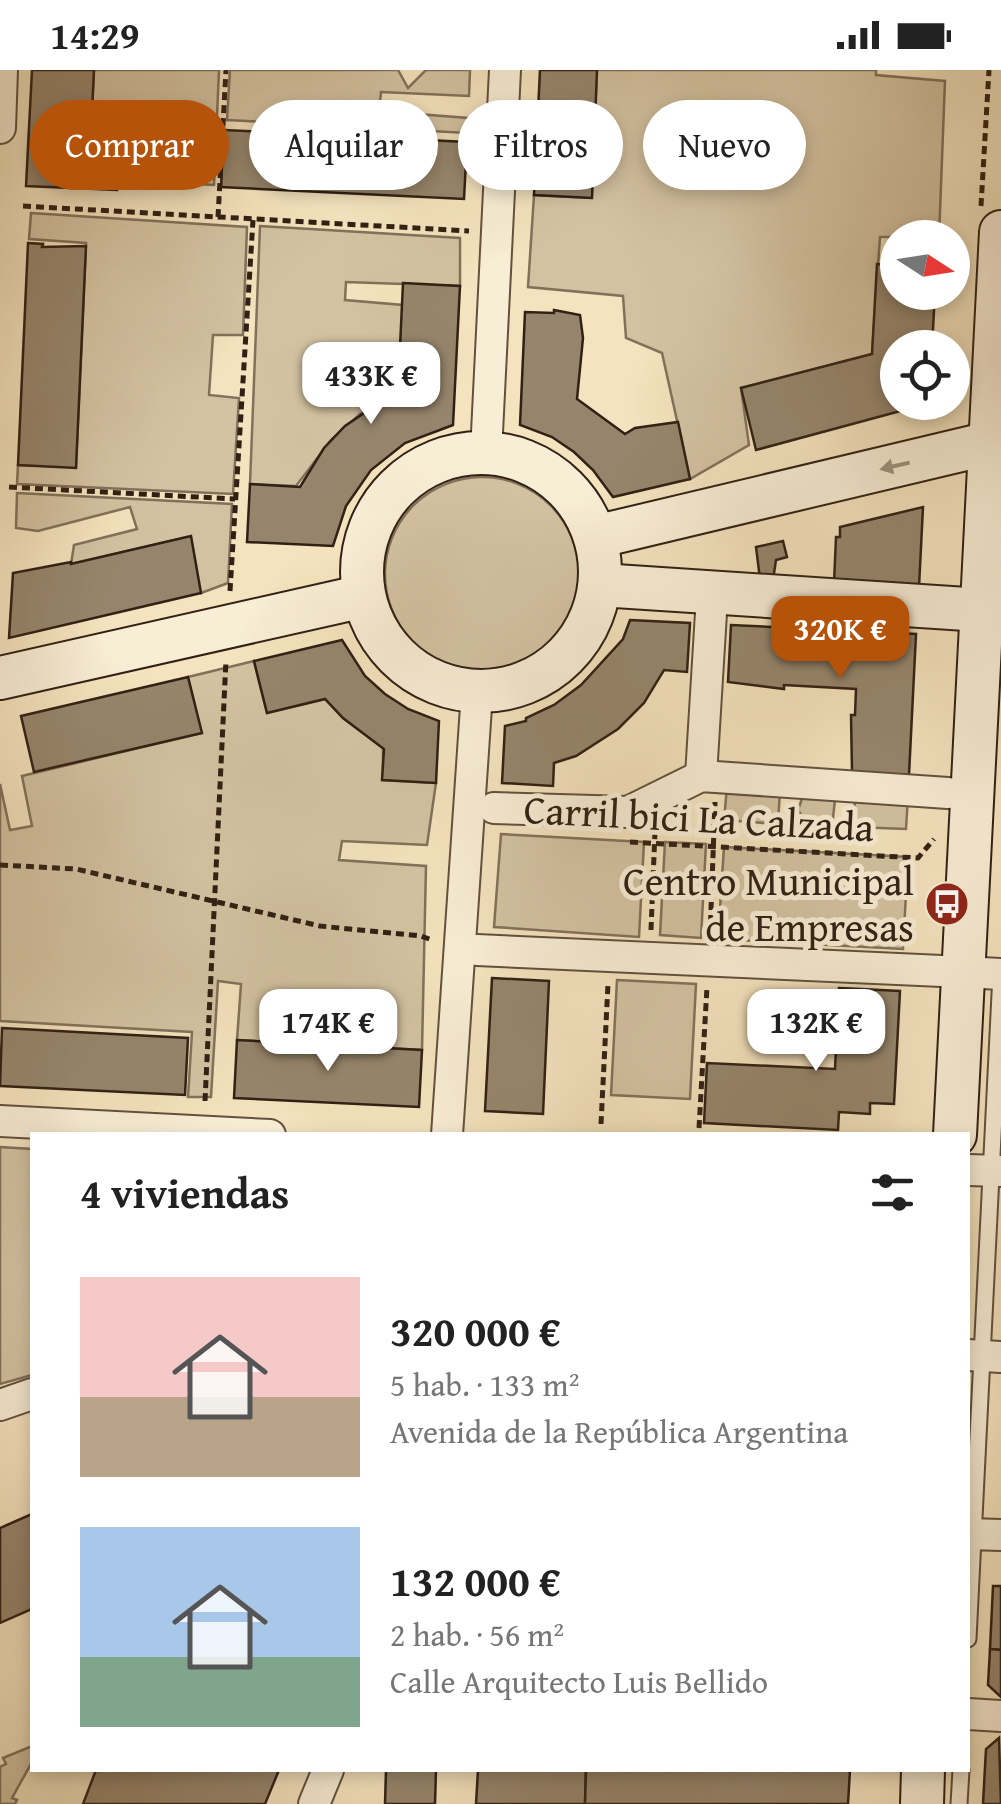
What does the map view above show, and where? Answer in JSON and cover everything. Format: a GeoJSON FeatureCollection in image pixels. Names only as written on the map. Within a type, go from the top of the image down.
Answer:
{"type":"FeatureCollection","features":[{"type":"Feature","properties":{"kind":"street"},"geometry":{"type":"LineString","coordinates":[[0,128],[2,70]]}},
{"type":"Feature","properties":{"kind":"street"},"geometry":{"type":"LineString","coordinates":[[486,453],[505,70]]}},
{"type":"Feature","properties":{"kind":"street"},"geometry":{"type":"LineString","coordinates":[[955,1132],[977,973],[974,795],[992,610],[1001,232]]}},
{"type":"Feature","properties":{"kind":"street"},"geometry":{"type":"LineString","coordinates":[[595,537],[996,441]]}},
{"type":"Feature","properties":{"kind":"street"},"geometry":{"type":"LineString","coordinates":[[486,453],[522,460],[554,478],[579,504],[595,537],[600,585],[591,620],[572,650],[545,674],[512,688],[477,692],[438,684],[404,664],[378,633],[364,596],[362,560],[371,525],[390,494],[418,471],[450,457],[486,453]]}},
{"type":"Feature","properties":{"kind":"street"},"geometry":{"type":"LineString","coordinates":[[600,585],[992,610]]}},
{"type":"Feature","properties":{"kind":"street"},"geometry":{"type":"LineString","coordinates":[[0,678],[229,609],[364,596]]}},
{"type":"Feature","properties":{"kind":"street"},"geometry":{"type":"LineString","coordinates":[[701,776],[711,613]]}},
{"type":"Feature","properties":{"kind":"street"},"geometry":{"type":"LineString","coordinates":[[447,1132],[477,692]]}},
{"type":"Feature","properties":{"kind":"street"},"geometry":{"type":"LineString","coordinates":[[494,808],[628,812],[701,776],[974,795]]}},
{"type":"Feature","properties":{"kind":"street"},"geometry":{"type":"LineString","coordinates":[[477,950],[977,973]]}},
{"type":"Feature","properties":{"kind":"street"},"geometry":{"type":"LineString","coordinates":[[0,1120],[216,1132]]}},
{"type":"Feature","properties":{"kind":"street"},"geometry":{"type":"LineString","coordinates":[[0,1405],[30,1395]]}},
{"type":"Feature","properties":{"kind":"street"},"geometry":{"type":"LineString","coordinates":[[970,1714],[1001,1716]]}},
{"type":"Feature","properties":{"kind":"street"},"geometry":{"type":"LineString","coordinates":[[314,1804],[327,1772]]}},
{"type":"Feature","properties":{"kind":"street"},"geometry":{"type":"LineString","coordinates":[[922,1804],[923,1772]]}},
{"type":"Feature","properties":{"kind":"lane"},"geometry":{"type":"LineString","coordinates":[[970,1622],[980,1534],[986,1170],[977,973]]}},
{"type":"Feature","properties":{"kind":"lane"},"geometry":{"type":"LineString","coordinates":[[959,1804],[961,1772]]}},
{"type":"Feature","properties":{"kind":"path"},"geometry":{"type":"LineString","coordinates":[[218,217],[226,70]]}},
{"type":"Feature","properties":{"kind":"path"},"geometry":{"type":"LineString","coordinates":[[23,206],[469,232]]}},
{"type":"Feature","properties":{"kind":"path"},"geometry":{"type":"LineString","coordinates":[[205,1102],[253,219]]}},
{"type":"Feature","properties":{"kind":"path"},"geometry":{"type":"LineString","coordinates":[[9,487],[235,499]]}},
{"type":"Feature","properties":{"kind":"path"},"geometry":{"type":"LineString","coordinates":[[649,958],[656,800]]}},
{"type":"Feature","properties":{"kind":"path","name":"Carril bici La Calzada"},"geometry":{"type":"LineString","coordinates":[[626,842],[908,857]]}},
{"type":"Feature","properties":{"kind":"path"},"geometry":{"type":"LineString","coordinates":[[0,865],[76,869],[320,926],[421,936],[435,941]]}},
{"type":"Feature","properties":{"kind":"path"},"geometry":{"type":"LineString","coordinates":[[601,1124],[609,956]]}},
{"type":"Feature","properties":{"kind":"shaded area"},"geometry":{"type":"Polygon","coordinates":[[[94,70],[219,70],[218,100],[93,100],[94,70]]]}},
{"type":"Feature","properties":{"kind":"shaded area"},"geometry":{"type":"Polygon","coordinates":[[[230,70],[398,70],[408,88],[426,70],[470,70],[469,96],[381,92],[380,100],[249,100],[249,121],[229,120],[230,70]]]}},
{"type":"Feature","properties":{"kind":"shaded area"},"geometry":{"type":"Polygon","coordinates":[[[597,70],[876,70],[876,75],[945,81],[940,220],[880,220],[872,354],[741,388],[749,445],[690,479],[662,353],[626,338],[623,296],[528,287],[534,195],[591,198],[591,190],[623,190],[623,100],[596,100],[597,70]]]}},
{"type":"Feature","properties":{"kind":"shaded area"},"geometry":{"type":"Polygon","coordinates":[[[438,116],[458,117],[458,133],[438,131],[438,116]]]}},
{"type":"Feature","properties":{"kind":"shaded area"},"geometry":{"type":"Polygon","coordinates":[[[31,213],[247,227],[243,335],[213,335],[209,395],[239,398],[233,494],[17,484],[18,465],[76,467],[86,243],[29,239],[31,213]]]}},
{"type":"Feature","properties":{"kind":"shaded area"},"geometry":{"type":"Polygon","coordinates":[[[260,226],[460,238],[460,286],[346,282],[345,300],[403,305],[398,390],[360,414],[331,440],[296,486],[250,484],[260,226]]]}},
{"type":"Feature","properties":{"kind":"shaded area"},"geometry":{"type":"Polygon","coordinates":[[[482,477],[519,484],[551,505],[572,537],[579,574],[572,611],[551,643],[519,664],[482,671],[445,664],[413,643],[392,611],[385,574],[392,537],[413,505],[445,484],[482,477]]]}},
{"type":"Feature","properties":{"kind":"shaded area"},"geometry":{"type":"Polygon","coordinates":[[[17,493],[232,504],[228,583],[201,593],[187,537],[71,564],[74,545],[137,529],[130,507],[38,531],[16,528],[17,493]]]}},
{"type":"Feature","properties":{"kind":"shaded area"},"geometry":{"type":"Polygon","coordinates":[[[254,661],[267,713],[325,699],[383,748],[383,780],[436,783],[427,845],[342,841],[339,860],[426,866],[422,1050],[237,1040],[241,984],[218,981],[211,1097],[188,1097],[192,1032],[0,1021],[0,784],[10,830],[32,826],[22,776],[201,733],[188,677],[254,661]]]}},
{"type":"Feature","properties":{"kind":"shaded area"},"geometry":{"type":"Polygon","coordinates":[[[727,787],[780,790],[778,824],[724,820],[727,787]]]}},
{"type":"Feature","properties":{"kind":"shaded area"},"geometry":{"type":"Polygon","coordinates":[[[804,793],[835,800],[833,818],[816,826],[805,821],[798,810],[804,793]]]}},
{"type":"Feature","properties":{"kind":"shaded area"},"geometry":{"type":"Polygon","coordinates":[[[855,794],[908,796],[906,829],[854,827],[855,794]]]}},
{"type":"Feature","properties":{"kind":"shaded area"},"geometry":{"type":"Polygon","coordinates":[[[501,834],[644,842],[639,937],[494,927],[501,834]]]}},
{"type":"Feature","properties":{"kind":"shaded area"},"geometry":{"type":"Polygon","coordinates":[[[665,842],[706,844],[701,938],[660,935],[665,842]]]}},
{"type":"Feature","properties":{"kind":"shaded area"},"geometry":{"type":"Polygon","coordinates":[[[724,847],[908,857],[903,949],[718,939],[724,847]]]}},
{"type":"Feature","properties":{"kind":"shaded area"},"geometry":{"type":"Polygon","coordinates":[[[617,980],[696,984],[690,1099],[611,1095],[617,980]]]}},
{"type":"Feature","properties":{"kind":"shaded area"},"geometry":{"type":"Polygon","coordinates":[[[0,1147],[30,1149],[30,1376],[0,1384],[0,1147]]]}},
{"type":"Feature","properties":{"kind":"shaded area"},"geometry":{"type":"Polygon","coordinates":[[[30,1747],[30,1766],[12,1798],[17,1800],[15,1804],[0,1804],[0,1767],[6,1764],[3,1758],[30,1747]]]}},
{"type":"Feature","properties":{"kind":"building"},"geometry":{"type":"Polygon","coordinates":[[[32,70],[94,70],[93,100],[30,100],[32,70]]]}},
{"type":"Feature","properties":{"kind":"building"},"geometry":{"type":"Polygon","coordinates":[[[540,70],[597,70],[596,100],[539,100],[540,70]]]}},
{"type":"Feature","properties":{"kind":"building"},"geometry":{"type":"Polygon","coordinates":[[[30,109],[30,186],[26,186],[30,109]]]}},
{"type":"Feature","properties":{"kind":"building"},"geometry":{"type":"Polygon","coordinates":[[[229,130],[249,131],[249,188],[229,187],[229,130]]]}},
{"type":"Feature","properties":{"kind":"building"},"geometry":{"type":"Polygon","coordinates":[[[438,141],[458,142],[458,190],[464,190],[464,199],[282,190],[438,190],[438,141]]]}},
{"type":"Feature","properties":{"kind":"building"},"geometry":{"type":"Polygon","coordinates":[[[534,190],[592,190],[592,198],[534,195],[534,190]]]}},
{"type":"Feature","properties":{"kind":"building"},"geometry":{"type":"Polygon","coordinates":[[[28,243],[43,244],[42,247],[86,246],[76,468],[18,465],[28,243]]]}},
{"type":"Feature","properties":{"kind":"building"},"geometry":{"type":"Polygon","coordinates":[[[877,264],[880,310],[934,310],[933,330],[880,330],[880,417],[756,450],[741,388],[872,354],[877,264]]]}},
{"type":"Feature","properties":{"kind":"building"},"geometry":{"type":"Polygon","coordinates":[[[403,283],[460,286],[453,425],[405,443],[371,470],[346,506],[333,546],[247,542],[250,484],[300,487],[324,448],[345,426],[398,390],[403,283]]]}},
{"type":"Feature","properties":{"kind":"building"},"geometry":{"type":"Polygon","coordinates":[[[554,310],[580,315],[583,338],[577,399],[625,434],[635,428],[678,422],[690,479],[613,497],[574,452],[552,437],[520,425],[525,312],[554,310]]]}},
{"type":"Feature","properties":{"kind":"building"},"geometry":{"type":"Polygon","coordinates":[[[923,507],[919,587],[834,583],[840,527],[923,507]]]}},
{"type":"Feature","properties":{"kind":"building"},"geometry":{"type":"Polygon","coordinates":[[[191,536],[201,593],[9,638],[13,573],[191,536]]]}},
{"type":"Feature","properties":{"kind":"building"},"geometry":{"type":"Polygon","coordinates":[[[783,541],[787,557],[776,560],[773,580],[760,579],[756,547],[783,541]]]}},
{"type":"Feature","properties":{"kind":"building"},"geometry":{"type":"Polygon","coordinates":[[[630,620],[690,623],[687,672],[664,670],[644,703],[618,729],[576,756],[554,763],[553,786],[502,783],[505,726],[526,721],[581,685],[623,639],[630,620]]]}},
{"type":"Feature","properties":{"kind":"building"},"geometry":{"type":"Polygon","coordinates":[[[731,625],[916,634],[909,775],[852,772],[851,715],[855,715],[856,689],[784,685],[784,689],[728,682],[731,625]]]}},
{"type":"Feature","properties":{"kind":"building"},"geometry":{"type":"Polygon","coordinates":[[[342,640],[365,676],[385,694],[408,709],[439,721],[436,783],[382,780],[384,749],[325,699],[267,713],[254,661],[342,640]]]}},
{"type":"Feature","properties":{"kind":"building"},"geometry":{"type":"Polygon","coordinates":[[[188,677],[202,733],[34,772],[21,716],[188,677]]]}},
{"type":"Feature","properties":{"kind":"building"},"geometry":{"type":"Polygon","coordinates":[[[492,978],[549,981],[543,1114],[485,1111],[492,978]]]}},
{"type":"Feature","properties":{"kind":"building"},"geometry":{"type":"Polygon","coordinates":[[[839,988],[900,991],[894,1104],[870,1103],[870,1114],[839,1112],[838,1130],[704,1123],[707,1063],[835,1069],[839,988]]]}},
{"type":"Feature","properties":{"kind":"building"},"geometry":{"type":"Polygon","coordinates":[[[2,1028],[188,1038],[185,1095],[0,1086],[2,1028]]]}},
{"type":"Feature","properties":{"kind":"building"},"geometry":{"type":"Polygon","coordinates":[[[237,1040],[422,1050],[419,1107],[234,1098],[237,1040]]]}},
{"type":"Feature","properties":{"kind":"building"},"geometry":{"type":"Polygon","coordinates":[[[30,1515],[30,1610],[0,1623],[0,1528],[30,1515]]]}},
{"type":"Feature","properties":{"kind":"building"},"geometry":{"type":"Polygon","coordinates":[[[993,1586],[1001,1586],[1001,1650],[990,1649],[993,1586]]]}},
{"type":"Feature","properties":{"kind":"building"},"geometry":{"type":"Polygon","coordinates":[[[990,1649],[1001,1650],[1001,1697],[988,1685],[990,1649]]]}},
{"type":"Feature","properties":{"kind":"building"},"geometry":{"type":"Polygon","coordinates":[[[999,1738],[1001,1804],[983,1804],[986,1749],[999,1738]]]}},
{"type":"Feature","properties":{"kind":"building"},"geometry":{"type":"Polygon","coordinates":[[[95,1772],[278,1772],[265,1804],[83,1804],[95,1772]]]}},
{"type":"Feature","properties":{"kind":"building"},"geometry":{"type":"Polygon","coordinates":[[[386,1772],[436,1772],[435,1804],[385,1804],[386,1772]]]}},
{"type":"Feature","properties":{"kind":"building"},"geometry":{"type":"Polygon","coordinates":[[[478,1772],[586,1772],[585,1804],[476,1804],[478,1772]]]}},
{"type":"Feature","properties":{"kind":"building"},"geometry":{"type":"Polygon","coordinates":[[[586,1772],[850,1772],[848,1804],[585,1804],[586,1772]]]}},
{"type":"Feature","properties":{"kind":"place","name":"Centro Municipal de Empresas"},"geometry":{"type":"Point","coordinates":[947,904]}}]}
